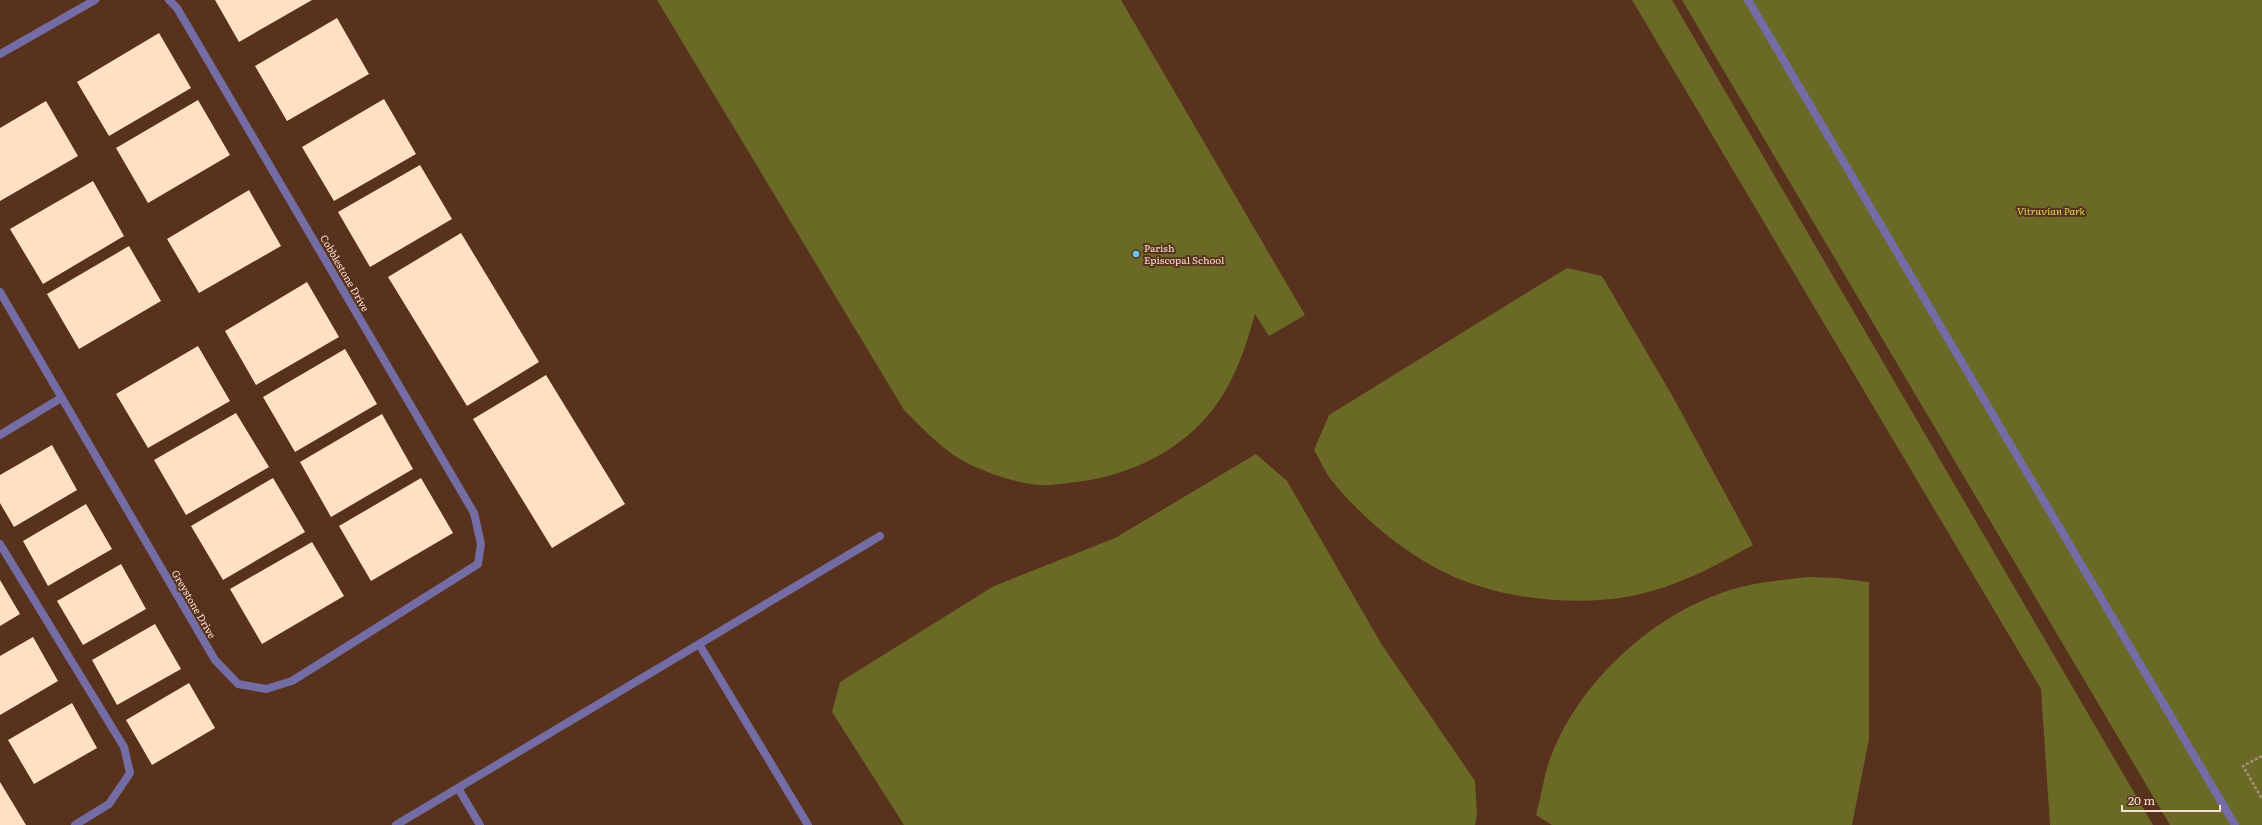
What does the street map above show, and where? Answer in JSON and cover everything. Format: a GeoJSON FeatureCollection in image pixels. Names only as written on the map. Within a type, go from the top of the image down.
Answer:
{"type":"FeatureCollection","features":[{"type":"Feature","properties":{"kind":"street"},"geometry":{"type":"LineString","coordinates":[[0,54],[95,0]]}},
{"type":"Feature","properties":{"kind":"street","name":"Cobblestone Drive"},"geometry":{"type":"LineString","coordinates":[[169,0],[177,8],[474,513],[481,544],[478,564]]}},
{"type":"Feature","properties":{"kind":"street"},"geometry":{"type":"LineString","coordinates":[[1748,0],[2235,825]]}},
{"type":"Feature","properties":{"kind":"street","name":"Greystone Drive"},"geometry":{"type":"LineString","coordinates":[[0,292],[215,660],[238,684],[266,689],[292,680],[478,564]]}},
{"type":"Feature","properties":{"kind":"street"},"geometry":{"type":"LineString","coordinates":[[0,436],[61,398]]}},
{"type":"Feature","properties":{"kind":"street"},"geometry":{"type":"LineString","coordinates":[[396,825],[880,536]]}},
{"type":"Feature","properties":{"kind":"street"},"geometry":{"type":"LineString","coordinates":[[0,544],[124,747],[130,773],[109,804],[75,825]]}},
{"type":"Feature","properties":{"kind":"street"},"geometry":{"type":"LineString","coordinates":[[699,644],[808,825]]}},
{"type":"Feature","properties":{"kind":"street"},"geometry":{"type":"LineString","coordinates":[[458,788],[480,825]]}},
{"type":"Feature","properties":{"kind":"path"},"geometry":{"type":"LineString","coordinates":[[2262,756],[2243,766],[2262,799]]}},
{"type":"Feature","properties":{"kind":"green space"},"geometry":{"type":"Polygon","coordinates":[[[657,0],[1121,0],[1305,315],[1269,336],[1255,314],[1246,345],[1234,374],[1224,393],[1210,412],[1195,429],[1177,444],[1136,466],[1091,480],[1042,485],[1012,480],[971,465],[944,448],[904,410],[657,0]]]}},
{"type":"Feature","properties":{"kind":"green space"},"geometry":{"type":"Polygon","coordinates":[[[1632,0],[1672,0],[2153,825],[2050,825],[2041,689],[1632,0]]]}},
{"type":"Feature","properties":{"kind":"green space","name":"Vitruvian Park"},"geometry":{"type":"Polygon","coordinates":[[[1682,0],[2262,0],[2262,825],[2170,825],[1682,0]]]}},
{"type":"Feature","properties":{"kind":"green space"},"geometry":{"type":"Polygon","coordinates":[[[1567,268],[1602,276],[1673,397],[1753,545],[1715,566],[1689,578],[1648,592],[1623,597],[1595,600],[1567,601],[1539,599],[1510,594],[1457,578],[1420,559],[1392,539],[1366,517],[1332,481],[1314,450],[1329,415],[1567,268]]]}},
{"type":"Feature","properties":{"kind":"green space"},"geometry":{"type":"Polygon","coordinates":[[[1256,454],[1287,481],[1382,645],[1475,781],[1477,815],[1475,825],[904,825],[832,712],[840,682],[994,586],[1115,538],[1256,454]]]}},
{"type":"Feature","properties":{"kind":"green space"},"geometry":{"type":"Polygon","coordinates":[[[1807,577],[1836,578],[1869,582],[1869,739],[1852,825],[1552,825],[1536,815],[1547,768],[1559,737],[1576,708],[1598,680],[1622,654],[1679,612],[1710,597],[1749,585],[1807,577]]]}},
{"type":"Feature","properties":{"kind":"building"},"geometry":{"type":"Polygon","coordinates":[[[215,0],[312,0],[239,42],[215,0]]]}},
{"type":"Feature","properties":{"kind":"building"},"geometry":{"type":"Polygon","coordinates":[[[337,18],[369,74],[287,121],[255,66],[337,18]]]}},
{"type":"Feature","properties":{"kind":"building"},"geometry":{"type":"Polygon","coordinates":[[[159,33],[191,88],[109,136],[77,82],[159,33]]]}},
{"type":"Feature","properties":{"kind":"building"},"geometry":{"type":"Polygon","coordinates":[[[384,99],[416,154],[334,201],[302,147],[384,99]]]}},
{"type":"Feature","properties":{"kind":"building"},"geometry":{"type":"Polygon","coordinates":[[[198,100],[230,155],[148,203],[116,148],[198,100]]]}},
{"type":"Feature","properties":{"kind":"building"},"geometry":{"type":"Polygon","coordinates":[[[46,101],[78,156],[0,201],[0,128],[46,101]]]}},
{"type":"Feature","properties":{"kind":"building"},"geometry":{"type":"Polygon","coordinates":[[[420,165],[452,219],[370,267],[338,212],[420,165]]]}},
{"type":"Feature","properties":{"kind":"building"},"geometry":{"type":"Polygon","coordinates":[[[93,181],[124,236],[43,284],[10,229],[93,181]]]}},
{"type":"Feature","properties":{"kind":"building"},"geometry":{"type":"Polygon","coordinates":[[[249,190],[281,246],[199,293],[167,239],[249,190]]]}},
{"type":"Feature","properties":{"kind":"building"},"geometry":{"type":"Polygon","coordinates":[[[461,233],[539,362],[467,406],[388,277],[461,233]]]}},
{"type":"Feature","properties":{"kind":"building"},"geometry":{"type":"Polygon","coordinates":[[[129,246],[161,301],[79,349],[47,294],[129,246]]]}},
{"type":"Feature","properties":{"kind":"building"},"geometry":{"type":"Polygon","coordinates":[[[307,282],[339,337],[256,385],[225,331],[307,282]]]}},
{"type":"Feature","properties":{"kind":"building"},"geometry":{"type":"Polygon","coordinates":[[[198,346],[230,401],[148,448],[116,394],[198,346]]]}},
{"type":"Feature","properties":{"kind":"building"},"geometry":{"type":"Polygon","coordinates":[[[345,349],[377,404],[295,452],[263,397],[345,349]]]}},
{"type":"Feature","properties":{"kind":"building"},"geometry":{"type":"Polygon","coordinates":[[[546,375],[625,504],[552,548],[473,419],[546,375]]]}},
{"type":"Feature","properties":{"kind":"building"},"geometry":{"type":"Polygon","coordinates":[[[236,413],[269,467],[186,515],[154,460],[236,413]]]}},
{"type":"Feature","properties":{"kind":"building"},"geometry":{"type":"Polygon","coordinates":[[[382,414],[413,469],[331,517],[300,462],[382,414]]]}},
{"type":"Feature","properties":{"kind":"building"},"geometry":{"type":"Polygon","coordinates":[[[52,445],[77,490],[14,527],[0,503],[0,475],[52,445]]]}},
{"type":"Feature","properties":{"kind":"building"},"geometry":{"type":"Polygon","coordinates":[[[273,478],[305,532],[223,580],[191,526],[273,478]]]}},
{"type":"Feature","properties":{"kind":"building"},"geometry":{"type":"Polygon","coordinates":[[[421,478],[453,533],[371,581],[339,526],[421,478]]]}},
{"type":"Feature","properties":{"kind":"building"},"geometry":{"type":"Polygon","coordinates":[[[86,504],[112,549],[48,586],[23,541],[86,504]]]}},
{"type":"Feature","properties":{"kind":"building"},"geometry":{"type":"Polygon","coordinates":[[[312,542],[344,596],[262,644],[230,589],[312,542]]]}},
{"type":"Feature","properties":{"kind":"building"},"geometry":{"type":"Polygon","coordinates":[[[121,564],[146,609],[83,645],[57,601],[121,564]]]}},
{"type":"Feature","properties":{"kind":"building"},"geometry":{"type":"Polygon","coordinates":[[[0,580],[20,614],[0,626],[0,580]]]}},
{"type":"Feature","properties":{"kind":"building"},"geometry":{"type":"Polygon","coordinates":[[[155,624],[181,669],[117,705],[92,660],[155,624]]]}},
{"type":"Feature","properties":{"kind":"building"},"geometry":{"type":"Polygon","coordinates":[[[33,637],[58,681],[0,715],[0,656],[33,637]]]}},
{"type":"Feature","properties":{"kind":"building"},"geometry":{"type":"Polygon","coordinates":[[[189,683],[215,728],[152,765],[126,720],[189,683]]]}},
{"type":"Feature","properties":{"kind":"building"},"geometry":{"type":"Polygon","coordinates":[[[72,703],[97,748],[34,784],[8,740],[72,703]]]}},
{"type":"Feature","properties":{"kind":"building"},"geometry":{"type":"Polygon","coordinates":[[[0,782],[26,825],[0,825],[0,782]]]}},
{"type":"Feature","properties":{"kind":"place","name":"Parish Episcopal School"},"geometry":{"type":"Point","coordinates":[1136,254]}}]}
